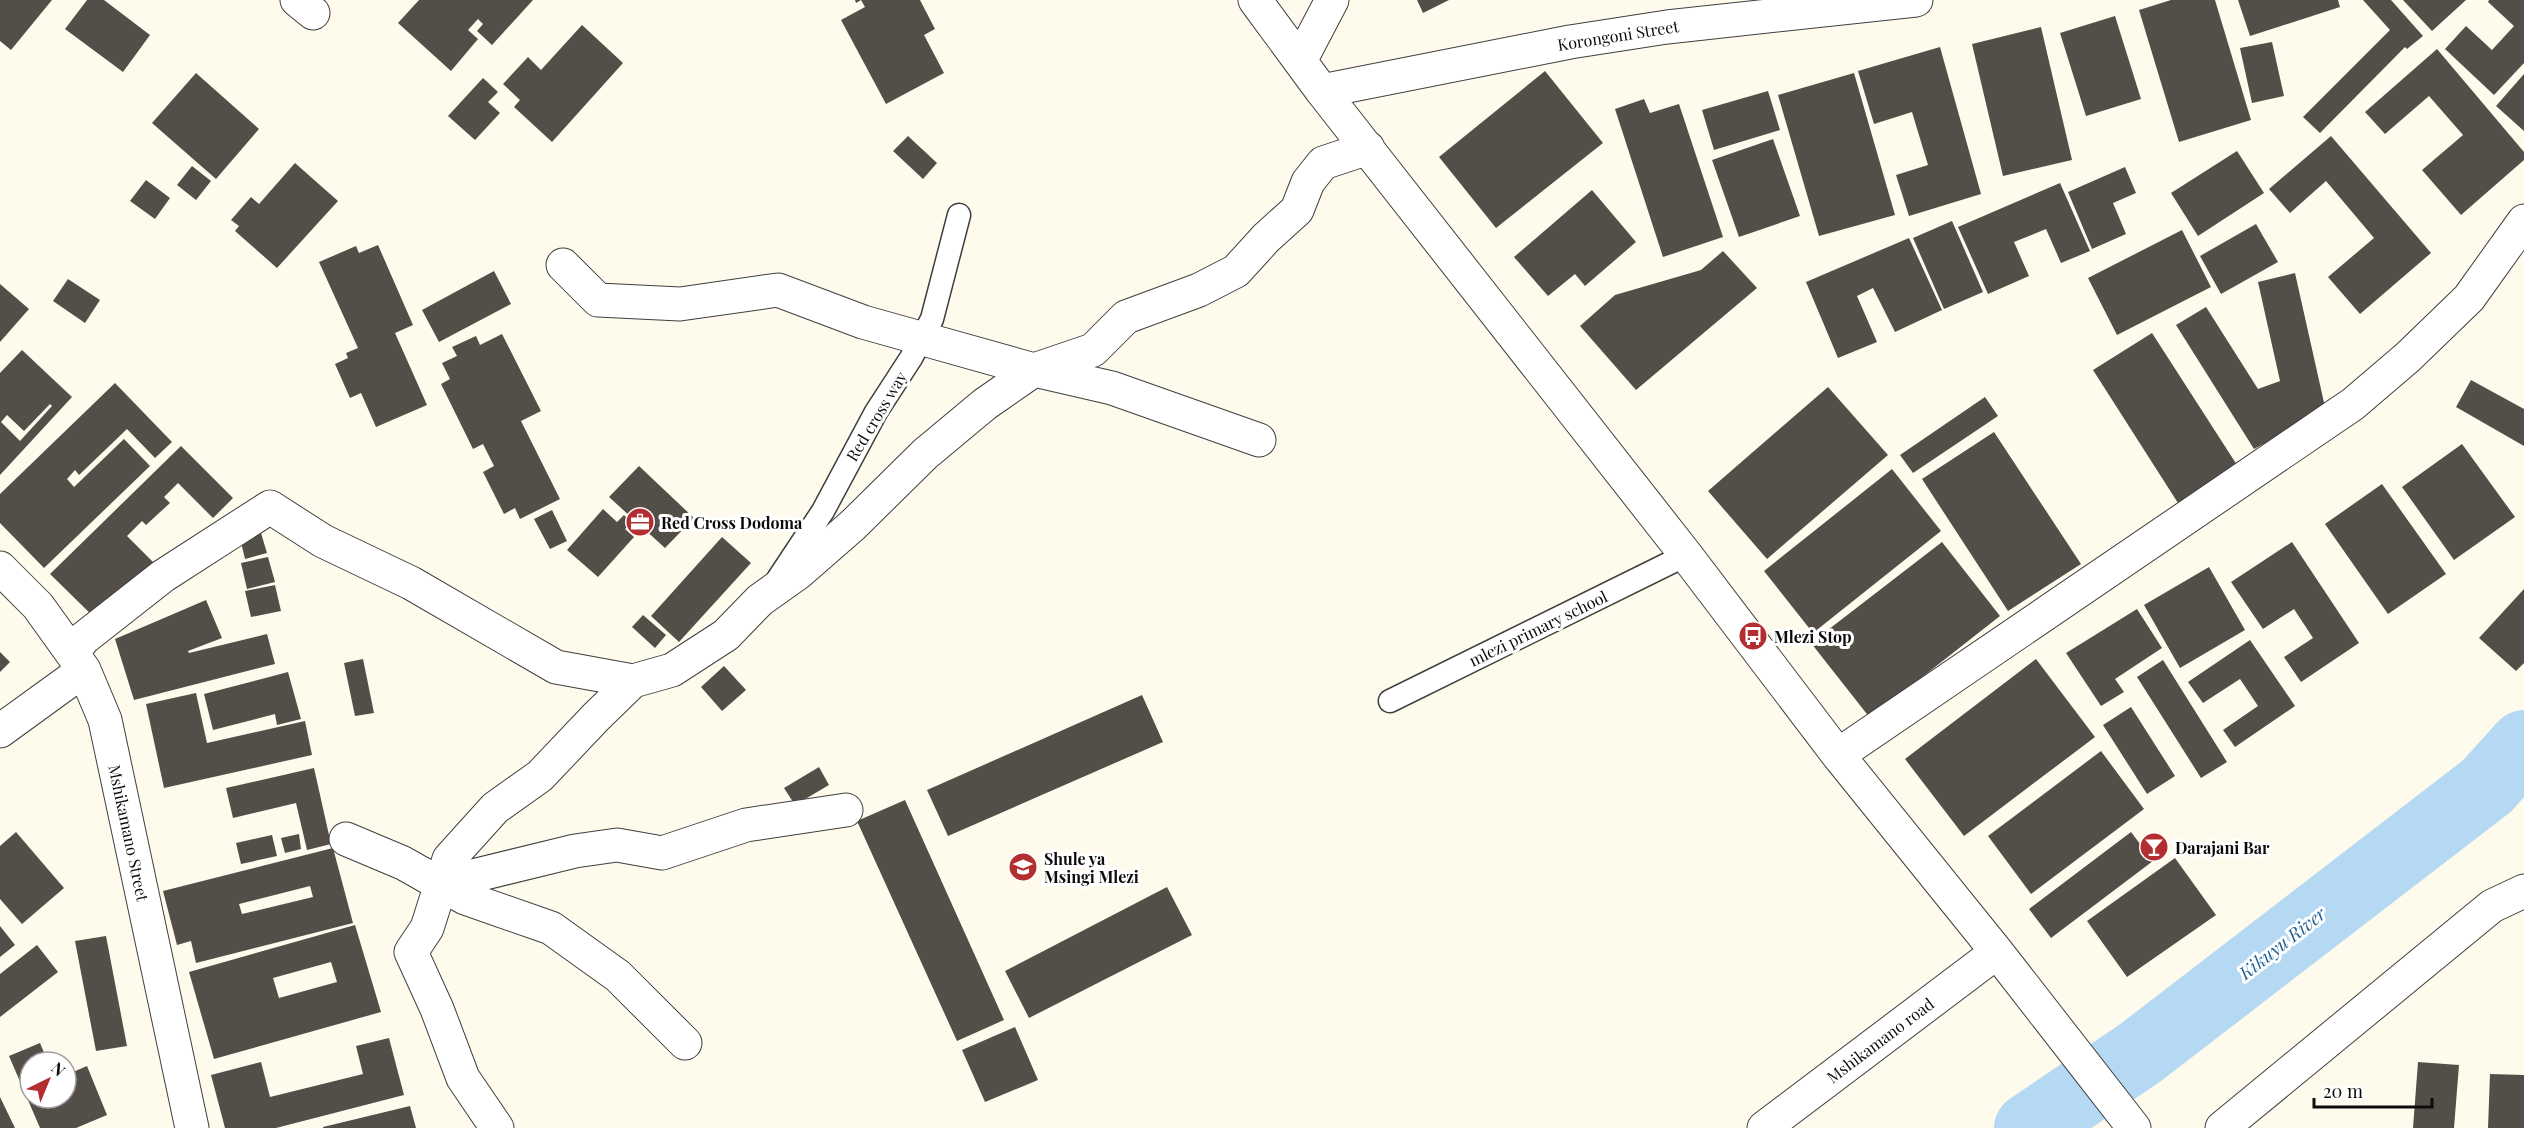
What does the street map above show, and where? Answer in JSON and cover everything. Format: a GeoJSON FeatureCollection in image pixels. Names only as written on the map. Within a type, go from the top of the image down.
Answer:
{"type":"FeatureCollection","features":[{"type":"Feature","properties":{"kind":"street"},"geometry":{"type":"LineString","coordinates":[[1255,0],[1322,91],[1686,555],[1838,755],[2134,1128]]}},
{"type":"Feature","properties":{"kind":"street"},"geometry":{"type":"LineString","coordinates":[[1300,61],[1332,0]]}},
{"type":"Feature","properties":{"kind":"street","name":"Korongoni Street"},"geometry":{"type":"LineString","coordinates":[[1322,91],[1570,42],[1667,13],[1916,0]]}},
{"type":"Feature","properties":{"kind":"street"},"geometry":{"type":"LineString","coordinates":[[0,731],[78,662],[84,639],[162,576],[270,507],[323,541],[411,583],[556,667],[633,681],[672,670],[726,635],[760,600],[798,573],[853,525],[925,454],[985,404],[1034,370],[1093,350],[1126,317],[1198,290],[1236,271],[1266,238],[1297,210],[1308,182],[1323,163],[1368,148]]}},
{"type":"Feature","properties":{"kind":"street"},"geometry":{"type":"LineString","coordinates":[[1838,755],[2353,404],[2408,357],[2469,297],[2524,220]]}},
{"type":"Feature","properties":{"kind":"street"},"geometry":{"type":"LineString","coordinates":[[563,265],[598,300],[680,304],[778,290],[863,322],[1034,370],[1112,388],[1259,440]]}},
{"type":"Feature","properties":{"kind":"street","name":"Mshikamano Street"},"geometry":{"type":"LineString","coordinates":[[0,568],[38,606],[78,662],[105,720],[183,1124]]}},
{"type":"Feature","properties":{"kind":"street"},"geometry":{"type":"LineString","coordinates":[[497,1128],[463,1078],[437,1009],[411,952],[427,928],[449,859],[495,808],[540,776],[633,681]]}},
{"type":"Feature","properties":{"kind":"street"},"geometry":{"type":"LineString","coordinates":[[440,884],[575,851],[617,844],[662,853],[746,825],[846,810]]}},
{"type":"Feature","properties":{"kind":"street"},"geometry":{"type":"LineString","coordinates":[[346,839],[403,863],[465,898],[551,928],[618,976],[685,1043]]}},
{"type":"Feature","properties":{"kind":"street"},"geometry":{"type":"LineString","coordinates":[[2222,1128],[2492,906],[2524,891]]}},
{"type":"Feature","properties":{"kind":"street","name":"Mshikamano road"},"geometry":{"type":"LineString","coordinates":[[1764,1128],[1996,952]]}},
{"type":"Feature","properties":{"kind":"lane","name":"Red cross way"},"geometry":{"type":"LineString","coordinates":[[760,600],[775,583],[824,511],[876,412],[911,358],[932,319],[959,215]]}},
{"type":"Feature","properties":{"kind":"lane","name":"mlezi primary school"},"geometry":{"type":"LineString","coordinates":[[1390,701],[1686,555]]}},
{"type":"Feature","properties":{"kind":"building"},"geometry":{"type":"Polygon","coordinates":[[[0,0],[52,0],[11,50],[0,41],[0,0]]]}},
{"type":"Feature","properties":{"kind":"building"},"geometry":{"type":"Polygon","coordinates":[[[87,0],[104,0],[150,35],[123,72],[65,29],[87,0]]]}},
{"type":"Feature","properties":{"kind":"building"},"geometry":{"type":"Polygon","coordinates":[[[419,0],[533,0],[492,45],[477,31],[483,24],[478,19],[468,30],[478,39],[451,71],[398,23],[419,0]]]}},
{"type":"Feature","properties":{"kind":"building"},"geometry":{"type":"Polygon","coordinates":[[[861,0],[920,0],[935,29],[924,35],[944,73],[886,104],[841,20],[865,7],[861,0]]]}},
{"type":"Feature","properties":{"kind":"building"},"geometry":{"type":"Polygon","coordinates":[[[1417,0],[1449,0],[1423,13],[1417,0]]]}},
{"type":"Feature","properties":{"kind":"building"},"geometry":{"type":"Polygon","coordinates":[[[2171,0],[2215,0],[2251,120],[2179,142],[2139,10],[2171,0]]]}},
{"type":"Feature","properties":{"kind":"building"},"geometry":{"type":"Polygon","coordinates":[[[2238,0],[2338,0],[2340,7],[2250,36],[2238,0]]]}},
{"type":"Feature","properties":{"kind":"building"},"geometry":{"type":"Polygon","coordinates":[[[2363,0],[2391,0],[2423,36],[2407,49],[2405,47],[2320,133],[2303,117],[2390,30],[2363,0]]]}},
{"type":"Feature","properties":{"kind":"building"},"geometry":{"type":"Polygon","coordinates":[[[2403,0],[2466,0],[2432,31],[2403,0]]]}},
{"type":"Feature","properties":{"kind":"building"},"geometry":{"type":"Polygon","coordinates":[[[2489,0],[2524,0],[2524,63],[2494,95],[2445,49],[2466,26],[2492,50],[2514,26],[2488,2],[2489,0]]]}},
{"type":"Feature","properties":{"kind":"building"},"geometry":{"type":"Polygon","coordinates":[[[2115,16],[2141,99],[2086,116],[2060,33],[2115,16]]]}},
{"type":"Feature","properties":{"kind":"building"},"geometry":{"type":"Polygon","coordinates":[[[582,25],[623,63],[552,142],[514,107],[520,100],[503,84],[528,57],[541,70],[582,25]]]}},
{"type":"Feature","properties":{"kind":"building"},"geometry":{"type":"Polygon","coordinates":[[[2041,27],[2072,160],[2003,176],[1972,44],[2041,27]]]}},
{"type":"Feature","properties":{"kind":"building"},"geometry":{"type":"Polygon","coordinates":[[[2272,42],[2284,96],[2252,103],[2240,48],[2272,42]]]}},
{"type":"Feature","properties":{"kind":"building"},"geometry":{"type":"Polygon","coordinates":[[[1940,47],[1981,194],[1909,216],[1896,175],[1928,165],[1912,112],[1874,124],[1858,71],[1940,47]]]}},
{"type":"Feature","properties":{"kind":"building"},"geometry":{"type":"Polygon","coordinates":[[[2437,49],[2524,152],[2524,160],[2461,215],[2422,170],[2463,135],[2429,96],[2385,134],[2365,112],[2437,49]]]}},
{"type":"Feature","properties":{"kind":"building"},"geometry":{"type":"Polygon","coordinates":[[[1545,71],[1603,143],[1496,228],[1439,157],[1545,71]]]}},
{"type":"Feature","properties":{"kind":"building"},"geometry":{"type":"Polygon","coordinates":[[[196,73],[259,129],[216,179],[152,123],[196,73]]]}},
{"type":"Feature","properties":{"kind":"building"},"geometry":{"type":"Polygon","coordinates":[[[1854,73],[1895,215],[1819,236],[1778,95],[1854,73]]]}},
{"type":"Feature","properties":{"kind":"building"},"geometry":{"type":"Polygon","coordinates":[[[2524,74],[2524,131],[2496,106],[2524,74]]]}},
{"type":"Feature","properties":{"kind":"building"},"geometry":{"type":"Polygon","coordinates":[[[483,78],[498,92],[488,102],[500,113],[475,140],[448,116],[483,78]]]}},
{"type":"Feature","properties":{"kind":"building"},"geometry":{"type":"Polygon","coordinates":[[[1768,91],[1780,130],[1714,150],[1702,110],[1768,91]]]}},
{"type":"Feature","properties":{"kind":"building"},"geometry":{"type":"Polygon","coordinates":[[[1644,99],[1650,113],[1679,104],[1723,237],[1663,257],[1615,109],[1644,99]]]}},
{"type":"Feature","properties":{"kind":"building"},"geometry":{"type":"Polygon","coordinates":[[[908,136],[937,163],[923,179],[893,151],[908,136]]]}},
{"type":"Feature","properties":{"kind":"building"},"geometry":{"type":"Polygon","coordinates":[[[2331,136],[2431,253],[2360,314],[2328,277],[2374,238],[2326,181],[2290,213],[2269,189],[2331,136]]]}},
{"type":"Feature","properties":{"kind":"building"},"geometry":{"type":"Polygon","coordinates":[[[1773,139],[1800,216],[1739,237],[1712,160],[1773,139]]]}},
{"type":"Feature","properties":{"kind":"building"},"geometry":{"type":"Polygon","coordinates":[[[2237,151],[2264,193],[2198,236],[2171,193],[2237,151]]]}},
{"type":"Feature","properties":{"kind":"building"},"geometry":{"type":"Polygon","coordinates":[[[295,163],[338,201],[277,268],[235,231],[239,226],[231,220],[251,197],[259,204],[295,163]]]}},
{"type":"Feature","properties":{"kind":"building"},"geometry":{"type":"Polygon","coordinates":[[[192,166],[211,181],[196,200],[177,185],[192,166]]]}},
{"type":"Feature","properties":{"kind":"building"},"geometry":{"type":"Polygon","coordinates":[[[2125,167],[2136,193],[2113,203],[2126,234],[2092,249],[2068,192],[2125,167]]]}},
{"type":"Feature","properties":{"kind":"building"},"geometry":{"type":"Polygon","coordinates":[[[146,180],[170,198],[155,219],[130,201],[146,180]]]}},
{"type":"Feature","properties":{"kind":"building"},"geometry":{"type":"Polygon","coordinates":[[[2060,183],[2090,251],[2061,263],[2046,229],[2014,242],[2029,276],[1988,294],[1958,227],[2060,183]]]}},
{"type":"Feature","properties":{"kind":"building"},"geometry":{"type":"Polygon","coordinates":[[[1592,190],[1636,242],[1585,286],[1575,274],[1548,296],[1514,257],[1592,190]]]}},
{"type":"Feature","properties":{"kind":"building"},"geometry":{"type":"Polygon","coordinates":[[[1952,221],[1983,292],[1944,309],[1913,238],[1952,221]]]}},
{"type":"Feature","properties":{"kind":"building"},"geometry":{"type":"Polygon","coordinates":[[[2256,224],[2278,262],[2221,294],[2200,256],[2256,224]]]}},
{"type":"Feature","properties":{"kind":"building"},"geometry":{"type":"Polygon","coordinates":[[[2182,230],[2211,287],[2117,335],[2088,278],[2182,230]]]}},
{"type":"Feature","properties":{"kind":"building"},"geometry":{"type":"Polygon","coordinates":[[[1909,238],[1942,310],[1895,332],[1873,288],[1857,296],[1877,342],[1838,358],[1806,282],[1909,238]]]}},
{"type":"Feature","properties":{"kind":"building"},"geometry":{"type":"Polygon","coordinates":[[[378,245],[413,325],[395,333],[427,405],[376,427],[361,393],[350,398],[335,364],[348,358],[346,353],[358,348],[319,262],[356,246],[359,253],[378,245]]]}},
{"type":"Feature","properties":{"kind":"building"},"geometry":{"type":"Polygon","coordinates":[[[1723,251],[1757,288],[1636,390],[1580,326],[1615,295],[1701,270],[1723,251]]]}},
{"type":"Feature","properties":{"kind":"building"},"geometry":{"type":"Polygon","coordinates":[[[494,271],[511,304],[439,342],[422,310],[494,271]]]}},
{"type":"Feature","properties":{"kind":"building"},"geometry":{"type":"Polygon","coordinates":[[[2295,273],[2327,416],[2310,419],[2254,449],[2176,325],[2206,307],[2258,389],[2280,381],[2258,282],[2295,273]]]}},
{"type":"Feature","properties":{"kind":"building"},"geometry":{"type":"Polygon","coordinates":[[[68,279],[100,300],[85,323],[53,301],[68,279]]]}},
{"type":"Feature","properties":{"kind":"building"},"geometry":{"type":"Polygon","coordinates":[[[0,284],[29,309],[0,342],[0,284]]]}},
{"type":"Feature","properties":{"kind":"building"},"geometry":{"type":"Polygon","coordinates":[[[2152,333],[2237,465],[2178,503],[2093,370],[2152,333]]]}},
{"type":"Feature","properties":{"kind":"building"},"geometry":{"type":"Polygon","coordinates":[[[502,334],[541,411],[521,421],[560,499],[520,519],[515,508],[504,514],[483,472],[494,466],[483,444],[473,449],[441,384],[450,379],[442,363],[457,356],[452,347],[476,336],[480,345],[502,334]]]}},
{"type":"Feature","properties":{"kind":"building"},"geometry":{"type":"Polygon","coordinates":[[[22,350],[72,397],[0,475],[0,373],[22,350]],[[50,404],[24,431],[7,415],[1,422],[20,441],[52,406],[50,404]]]}},
{"type":"Feature","properties":{"kind":"building"},"geometry":{"type":"Polygon","coordinates":[[[2471,380],[2524,409],[2524,446],[2456,407],[2471,380]]]}},
{"type":"Feature","properties":{"kind":"building"},"geometry":{"type":"Polygon","coordinates":[[[115,383],[172,442],[155,458],[127,429],[79,475],[75,470],[67,479],[74,487],[124,439],[150,466],[44,568],[0,523],[0,494],[115,383]]]}},
{"type":"Feature","properties":{"kind":"building"},"geometry":{"type":"Polygon","coordinates":[[[1828,387],[1888,455],[1767,559],[1708,491],[1828,387]]]}},
{"type":"Feature","properties":{"kind":"building"},"geometry":{"type":"Polygon","coordinates":[[[1985,397],[1998,416],[1913,473],[1900,455],[1985,397]]]}},
{"type":"Feature","properties":{"kind":"building"},"geometry":{"type":"Polygon","coordinates":[[[1994,432],[2081,564],[2008,611],[1922,479],[1994,432]]]}},
{"type":"Feature","properties":{"kind":"building"},"geometry":{"type":"Polygon","coordinates":[[[2462,444],[2515,517],[2454,560],[2402,487],[2462,444]]]}},
{"type":"Feature","properties":{"kind":"building"},"geometry":{"type":"Polygon","coordinates":[[[181,446],[233,498],[213,518],[178,483],[164,497],[170,503],[146,525],[142,521],[127,536],[156,565],[99,622],[50,574],[181,446]]]}},
{"type":"Feature","properties":{"kind":"building"},"geometry":{"type":"Polygon","coordinates":[[[639,466],[694,518],[665,548],[609,497],[639,466]]]}},
{"type":"Feature","properties":{"kind":"building"},"geometry":{"type":"Polygon","coordinates":[[[1892,469],[1941,531],[1813,633],[1764,571],[1892,469]]]}},
{"type":"Feature","properties":{"kind":"building"},"geometry":{"type":"Polygon","coordinates":[[[2382,484],[2446,574],[2388,614],[2325,524],[2382,484]]]}},
{"type":"Feature","properties":{"kind":"building"},"geometry":{"type":"Polygon","coordinates":[[[603,509],[617,522],[624,515],[631,523],[625,529],[634,537],[598,577],[567,550],[603,509]]]}},
{"type":"Feature","properties":{"kind":"building"},"geometry":{"type":"Polygon","coordinates":[[[552,510],[567,541],[550,549],[534,519],[552,510]]]}},
{"type":"Feature","properties":{"kind":"building"},"geometry":{"type":"Polygon","coordinates":[[[261,533],[267,553],[245,559],[240,538],[261,533]]]}},
{"type":"Feature","properties":{"kind":"building"},"geometry":{"type":"Polygon","coordinates":[[[722,537],[751,563],[679,642],[651,616],[722,537]]]}},
{"type":"Feature","properties":{"kind":"building"},"geometry":{"type":"Polygon","coordinates":[[[1942,542],[2000,616],[1870,718],[1811,643],[1942,542]]]}},
{"type":"Feature","properties":{"kind":"building"},"geometry":{"type":"Polygon","coordinates":[[[2292,542],[2359,643],[2301,682],[2284,657],[2313,638],[2294,609],[2263,629],[2231,582],[2292,542]]]}},
{"type":"Feature","properties":{"kind":"building"},"geometry":{"type":"Polygon","coordinates":[[[268,557],[275,582],[247,589],[241,563],[268,557]]]}},
{"type":"Feature","properties":{"kind":"building"},"geometry":{"type":"Polygon","coordinates":[[[2209,567],[2245,630],[2180,668],[2144,605],[2209,567]]]}},
{"type":"Feature","properties":{"kind":"building"},"geometry":{"type":"Polygon","coordinates":[[[275,585],[281,611],[251,617],[245,591],[275,585]]]}},
{"type":"Feature","properties":{"kind":"building"},"geometry":{"type":"Polygon","coordinates":[[[2524,589],[2524,663],[2516,671],[2479,638],[2524,589]]]}},
{"type":"Feature","properties":{"kind":"building"},"geometry":{"type":"Polygon","coordinates":[[[206,600],[222,638],[188,651],[189,653],[267,634],[275,664],[134,700],[115,639],[206,600]]]}},
{"type":"Feature","properties":{"kind":"building"},"geometry":{"type":"Polygon","coordinates":[[[2137,609],[2162,648],[2115,679],[2124,692],[2101,706],[2066,653],[2137,609]]]}},
{"type":"Feature","properties":{"kind":"building"},"geometry":{"type":"Polygon","coordinates":[[[643,615],[666,635],[655,648],[632,627],[643,615]]]}},
{"type":"Feature","properties":{"kind":"building"},"geometry":{"type":"Polygon","coordinates":[[[2250,640],[2295,706],[2235,747],[2223,730],[2258,706],[2240,679],[2203,703],[2188,682],[2250,640]]]}},
{"type":"Feature","properties":{"kind":"building"},"geometry":{"type":"Polygon","coordinates":[[[0,652],[10,662],[0,672],[0,652]]]}},
{"type":"Feature","properties":{"kind":"building"},"geometry":{"type":"Polygon","coordinates":[[[363,659],[374,713],[355,716],[344,663],[363,659]]]}},
{"type":"Feature","properties":{"kind":"building"},"geometry":{"type":"Polygon","coordinates":[[[2036,659],[2095,737],[1964,836],[1905,759],[2036,659]]]}},
{"type":"Feature","properties":{"kind":"building"},"geometry":{"type":"Polygon","coordinates":[[[2163,660],[2227,762],[2201,778],[2137,677],[2163,660]]]}},
{"type":"Feature","properties":{"kind":"building"},"geometry":{"type":"Polygon","coordinates":[[[724,666],[746,690],[722,711],[701,687],[724,666]]]}},
{"type":"Feature","properties":{"kind":"building"},"geometry":{"type":"Polygon","coordinates":[[[288,672],[301,719],[277,725],[275,714],[213,730],[204,694],[288,672]]]}},
{"type":"Feature","properties":{"kind":"building"},"geometry":{"type":"Polygon","coordinates":[[[196,693],[207,743],[305,721],[312,755],[164,788],[146,704],[196,693]]]}},
{"type":"Feature","properties":{"kind":"building"},"geometry":{"type":"Polygon","coordinates":[[[1142,695],[1163,742],[948,836],[927,790],[1142,695]]]}},
{"type":"Feature","properties":{"kind":"building"},"geometry":{"type":"Polygon","coordinates":[[[2131,707],[2175,776],[2147,794],[2103,725],[2131,707]]]}},
{"type":"Feature","properties":{"kind":"building"},"geometry":{"type":"Polygon","coordinates":[[[2101,751],[2144,809],[2031,894],[1988,836],[2101,751]]]}},
{"type":"Feature","properties":{"kind":"building"},"geometry":{"type":"Polygon","coordinates":[[[819,767],[829,785],[795,805],[784,788],[819,767]]]}},
{"type":"Feature","properties":{"kind":"building"},"geometry":{"type":"Polygon","coordinates":[[[314,768],[331,844],[307,850],[296,803],[233,818],[226,788],[314,768]]]}},
{"type":"Feature","properties":{"kind":"building"},"geometry":{"type":"Polygon","coordinates":[[[905,800],[1004,1020],[957,1041],[857,821],[905,800]]]}},
{"type":"Feature","properties":{"kind":"building"},"geometry":{"type":"Polygon","coordinates":[[[16,832],[64,888],[22,924],[0,899],[0,846],[16,832]]]}},
{"type":"Feature","properties":{"kind":"building"},"geometry":{"type":"Polygon","coordinates":[[[2131,832],[2153,861],[2051,938],[2029,909],[2131,832]]]}},
{"type":"Feature","properties":{"kind":"building"},"geometry":{"type":"Polygon","coordinates":[[[299,834],[301,849],[285,853],[281,838],[299,834]]]}},
{"type":"Feature","properties":{"kind":"building"},"geometry":{"type":"Polygon","coordinates":[[[272,835],[277,856],[241,864],[236,843],[272,835]]]}},
{"type":"Feature","properties":{"kind":"building"},"geometry":{"type":"Polygon","coordinates":[[[333,848],[353,923],[196,963],[191,941],[177,945],[163,891],[333,848]],[[310,886],[239,904],[242,914],[313,897],[310,886]]]}},
{"type":"Feature","properties":{"kind":"building"},"geometry":{"type":"Polygon","coordinates":[[[2175,858],[2216,915],[2127,977],[2087,921],[2175,858]]]}},
{"type":"Feature","properties":{"kind":"building"},"geometry":{"type":"Polygon","coordinates":[[[1167,887],[1192,935],[1029,1018],[1005,971],[1167,887]]]}},
{"type":"Feature","properties":{"kind":"building"},"geometry":{"type":"Polygon","coordinates":[[[355,925],[381,1012],[214,1059],[189,972],[355,925]],[[331,962],[273,978],[279,998],[337,982],[331,962]]]}},
{"type":"Feature","properties":{"kind":"building"},"geometry":{"type":"Polygon","coordinates":[[[0,926],[15,945],[0,957],[0,926]]]}},
{"type":"Feature","properties":{"kind":"building"},"geometry":{"type":"Polygon","coordinates":[[[106,936],[127,1046],[96,1051],[75,941],[106,936]]]}},
{"type":"Feature","properties":{"kind":"building"},"geometry":{"type":"Polygon","coordinates":[[[37,945],[58,972],[0,1017],[0,974],[37,945]]]}},
{"type":"Feature","properties":{"kind":"building"},"geometry":{"type":"Polygon","coordinates":[[[1015,1027],[1038,1080],[985,1102],[962,1050],[1015,1027]]]}},
{"type":"Feature","properties":{"kind":"building"},"geometry":{"type":"Polygon","coordinates":[[[389,1038],[404,1095],[276,1128],[225,1128],[211,1075],[261,1062],[270,1097],[363,1074],[356,1046],[389,1038]]]}},
{"type":"Feature","properties":{"kind":"building"},"geometry":{"type":"Polygon","coordinates":[[[40,1043],[43,1050],[23,1050],[40,1043]]]}},
{"type":"Feature","properties":{"kind":"building"},"geometry":{"type":"Polygon","coordinates":[[[18,1052],[18,1077],[9,1056],[18,1052]]]}},
{"type":"Feature","properties":{"kind":"building"},"geometry":{"type":"Polygon","coordinates":[[[2418,1062],[2459,1065],[2454,1128],[2413,1128],[2418,1062]]]}},
{"type":"Feature","properties":{"kind":"building"},"geometry":{"type":"Polygon","coordinates":[[[87,1066],[107,1115],[76,1128],[40,1128],[32,1110],[78,1110],[78,1070],[87,1066]]]}},
{"type":"Feature","properties":{"kind":"building"},"geometry":{"type":"Polygon","coordinates":[[[2490,1074],[2524,1075],[2524,1128],[2488,1128],[2490,1074]]]}},
{"type":"Feature","properties":{"kind":"building"},"geometry":{"type":"Polygon","coordinates":[[[0,1097],[15,1128],[0,1128],[0,1097]]]}},
{"type":"Feature","properties":{"kind":"building"},"geometry":{"type":"Polygon","coordinates":[[[410,1106],[416,1128],[323,1128],[323,1127],[410,1106]]]}},
{"type":"Feature","properties":{"kind":"waterway","name":"Kikuyu River"},"geometry":{"type":"LineString","coordinates":[[2029,1128],[2140,1053],[2487,786],[2524,745]]}},
{"type":"Feature","properties":{"kind":"place","name":"Red Cross Dodoma"},"geometry":{"type":"Point","coordinates":[640,522]}},
{"type":"Feature","properties":{"kind":"place","name":"Mlezi Stop"},"geometry":{"type":"Point","coordinates":[1753,636]}},
{"type":"Feature","properties":{"kind":"place","name":"Darajani Bar"},"geometry":{"type":"Point","coordinates":[2154,847]}},
{"type":"Feature","properties":{"kind":"place","name":"Shule ya Msingi Mlezi"},"geometry":{"type":"Point","coordinates":[1023,867]}}]}
